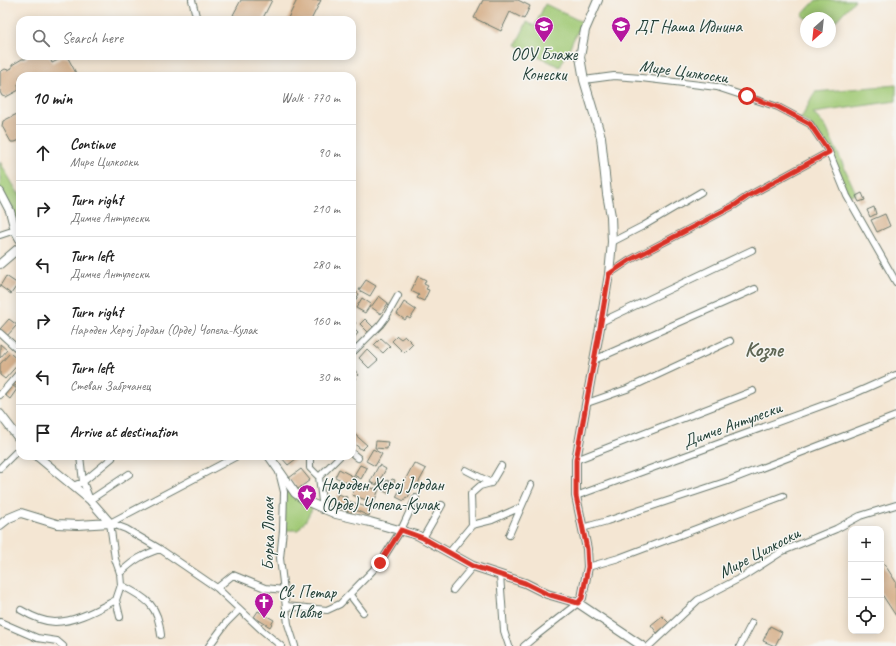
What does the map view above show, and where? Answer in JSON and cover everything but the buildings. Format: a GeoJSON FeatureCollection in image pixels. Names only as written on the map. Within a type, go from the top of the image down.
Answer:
{"type":"FeatureCollection","features":[{"type":"Feature","properties":{"kind":"street"},"geometry":{"type":"LineString","coordinates":[[192,0],[196,16]]}},
{"type":"Feature","properties":{"kind":"street"},"geometry":{"type":"LineString","coordinates":[[524,646],[578,603],[582,598],[588,567],[587,549],[576,496],[576,460],[609,274],[612,242],[611,216],[601,137],[584,80],[580,56],[585,30],[598,0]]}},
{"type":"Feature","properties":{"kind":"street","name":"Мире Цилкоски"},"geometry":{"type":"LineString","coordinates":[[584,80],[614,76],[717,87],[778,107],[810,124],[829,152],[847,196],[896,282]]}},
{"type":"Feature","properties":{"kind":"street"},"geometry":{"type":"LineString","coordinates":[[609,274],[630,260],[735,205],[748,196],[829,152]]}},
{"type":"Feature","properties":{"kind":"street"},"geometry":{"type":"LineString","coordinates":[[0,192],[10,211],[15,230],[0,235]]}},
{"type":"Feature","properties":{"kind":"street"},"geometry":{"type":"LineString","coordinates":[[612,242],[643,226],[701,192]]}},
{"type":"Feature","properties":{"kind":"street"},"geometry":{"type":"LineString","coordinates":[[0,264],[16,250]]}},
{"type":"Feature","properties":{"kind":"street"},"geometry":{"type":"LineString","coordinates":[[601,322],[752,250]]}},
{"type":"Feature","properties":{"kind":"street"},"geometry":{"type":"LineString","coordinates":[[594,360],[755,289]]}},
{"type":"Feature","properties":{"kind":"street"},"geometry":{"type":"LineString","coordinates":[[356,349],[380,325],[398,296]]}},
{"type":"Feature","properties":{"kind":"street"},"geometry":{"type":"LineString","coordinates":[[0,333],[16,347]]}},
{"type":"Feature","properties":{"kind":"street"},"geometry":{"type":"LineString","coordinates":[[587,403],[627,389],[730,340]]}},
{"type":"Feature","properties":{"kind":"street","name":"Димче Антулески"},"geometry":{"type":"LineString","coordinates":[[576,496],[851,395],[896,375]]}},
{"type":"Feature","properties":{"kind":"street"},"geometry":{"type":"LineString","coordinates":[[0,395],[16,377]]}},
{"type":"Feature","properties":{"kind":"street","name":"Димче Антулески"},"geometry":{"type":"LineString","coordinates":[[576,460],[753,391]]}},
{"type":"Feature","properties":{"kind":"street"},"geometry":{"type":"LineString","coordinates":[[0,414],[16,435]]}},
{"type":"Feature","properties":{"kind":"street"},"geometry":{"type":"LineString","coordinates":[[582,528],[725,482],[896,416]]}},
{"type":"Feature","properties":{"kind":"street"},"geometry":{"type":"LineString","coordinates":[[0,468],[16,452]]}},
{"type":"Feature","properties":{"kind":"street"},"geometry":{"type":"LineString","coordinates":[[42,460],[90,500],[110,523],[115,558],[120,573],[121,585],[116,600],[120,617]]}},
{"type":"Feature","properties":{"kind":"street"},"geometry":{"type":"LineString","coordinates":[[80,460],[83,482],[90,500]]}},
{"type":"Feature","properties":{"kind":"street"},"geometry":{"type":"LineString","coordinates":[[73,486],[83,482],[110,460]]}},
{"type":"Feature","properties":{"kind":"street"},"geometry":{"type":"LineString","coordinates":[[110,523],[229,460]]}},
{"type":"Feature","properties":{"kind":"street"},"geometry":{"type":"LineString","coordinates":[[272,460],[295,493],[323,510],[401,530],[423,538],[473,566],[525,583],[547,594],[578,603],[642,646]]}},
{"type":"Feature","properties":{"kind":"street"},"geometry":{"type":"LineString","coordinates":[[310,460],[310,468],[319,477],[323,510]]}},
{"type":"Feature","properties":{"kind":"street"},"geometry":{"type":"LineString","coordinates":[[319,477],[336,460]]}},
{"type":"Feature","properties":{"kind":"street"},"geometry":{"type":"LineString","coordinates":[[472,525],[471,494],[480,486],[491,483],[501,466]]}},
{"type":"Feature","properties":{"kind":"street","name":"Борка Лопач"},"geometry":{"type":"LineString","coordinates":[[278,469],[284,492],[283,530],[280,558],[288,624],[296,646]]}},
{"type":"Feature","properties":{"kind":"street"},"geometry":{"type":"LineString","coordinates":[[466,470],[491,483]]}},
{"type":"Feature","properties":{"kind":"street"},"geometry":{"type":"LineString","coordinates":[[90,500],[129,474]]}},
{"type":"Feature","properties":{"kind":"street"},"geometry":{"type":"LineString","coordinates":[[509,535],[531,485]]}},
{"type":"Feature","properties":{"kind":"street"},"geometry":{"type":"LineString","coordinates":[[588,567],[619,558],[783,496]]}},
{"type":"Feature","properties":{"kind":"street"},"geometry":{"type":"LineString","coordinates":[[286,606],[327,610],[340,604],[380,563],[401,530],[416,498]]}},
{"type":"Feature","properties":{"kind":"street"},"geometry":{"type":"LineString","coordinates":[[423,538],[442,505]]}},
{"type":"Feature","properties":{"kind":"street","name":"Мире Цилкоски"},"geometry":{"type":"LineString","coordinates":[[649,646],[698,600],[744,576],[783,551],[836,529],[860,516],[896,505]]}},
{"type":"Feature","properties":{"kind":"street"},"geometry":{"type":"LineString","coordinates":[[449,553],[472,525],[492,520],[521,507]]}},
{"type":"Feature","properties":{"kind":"street"},"geometry":{"type":"LineString","coordinates":[[0,525],[9,518],[21,513],[57,524],[78,525],[110,523],[126,529],[160,549],[217,588],[239,610],[282,646]]}},
{"type":"Feature","properties":{"kind":"street"},"geometry":{"type":"LineString","coordinates":[[120,573],[145,554],[160,549]]}},
{"type":"Feature","properties":{"kind":"street"},"geometry":{"type":"LineString","coordinates":[[453,590],[473,566]]}},
{"type":"Feature","properties":{"kind":"street"},"geometry":{"type":"LineString","coordinates":[[217,588],[233,575],[265,588],[284,590]]}},
{"type":"Feature","properties":{"kind":"street"},"geometry":{"type":"LineString","coordinates":[[500,575],[504,631],[509,646]]}},
{"type":"Feature","properties":{"kind":"street"},"geometry":{"type":"LineString","coordinates":[[121,585],[143,597],[153,606],[160,621],[161,635]]}},
{"type":"Feature","properties":{"kind":"street"},"geometry":{"type":"LineString","coordinates":[[350,595],[363,612]]}},
{"type":"Feature","properties":{"kind":"street"},"geometry":{"type":"LineString","coordinates":[[20,610],[35,618],[55,622],[70,620],[116,600]]}},
{"type":"Feature","properties":{"kind":"street"},"geometry":{"type":"LineString","coordinates":[[209,646],[226,622],[239,610]]}},
{"type":"Feature","properties":{"kind":"street"},"geometry":{"type":"LineString","coordinates":[[0,622],[37,638],[57,641],[64,646]]}},
{"type":"Feature","properties":{"kind":"street"},"geometry":{"type":"LineString","coordinates":[[740,646],[752,623]]}},
{"type":"Feature","properties":{"kind":"green space"},"geometry":{"type":"Polygon","coordinates":[[[816,0],[855,0],[836,21],[836,12],[805,12],[816,0]]]}},
{"type":"Feature","properties":{"kind":"green space"},"geometry":{"type":"Polygon","coordinates":[[[545,4],[582,22],[560,67],[516,45],[527,22],[535,26],[545,4]]]}},
{"type":"Feature","properties":{"kind":"green space"},"geometry":{"type":"Polygon","coordinates":[[[896,85],[896,101],[813,113],[826,127],[856,193],[847,196],[829,152],[810,124],[801,119],[815,92],[896,85]]]}},
{"type":"Feature","properties":{"kind":"green space"},"geometry":{"type":"Polygon","coordinates":[[[0,162],[16,190],[16,230],[0,192],[0,162]]]}},
{"type":"Feature","properties":{"kind":"green space"},"geometry":{"type":"Polygon","coordinates":[[[285,481],[314,505],[306,520],[298,530],[283,530],[285,481]]]}},
{"type":"Feature","properties":{"kind":"place","name":"ООУ Блаже Конески"},"geometry":{"type":"Point","coordinates":[544,43]}},
{"type":"Feature","properties":{"kind":"place","name":"ДГ Наша Иднина"},"geometry":{"type":"Point","coordinates":[621,43]}},
{"type":"Feature","properties":{"kind":"place","name":"Народен Херој Јордан (Орде) Чопела-Кулак"},"geometry":{"type":"Point","coordinates":[307,511]}},
{"type":"Feature","properties":{"kind":"place","name":"Св. Петар и Павле"},"geometry":{"type":"Point","coordinates":[264,619]}},
{"type":"Feature","properties":{"kind":"district","name":"Козле"},"geometry":{"type":"Point","coordinates":[764,349]}},
{"type":"Feature","properties":{"kind":"route"},"geometry":{"type":"LineString","coordinates":[[380,563],[401,530],[423,538],[473,566],[525,583],[547,594],[578,603],[582,598],[588,567],[587,549],[576,496],[576,460],[609,274],[630,260],[735,205],[748,196],[829,152],[810,124],[778,107],[747,96]]}}]}
